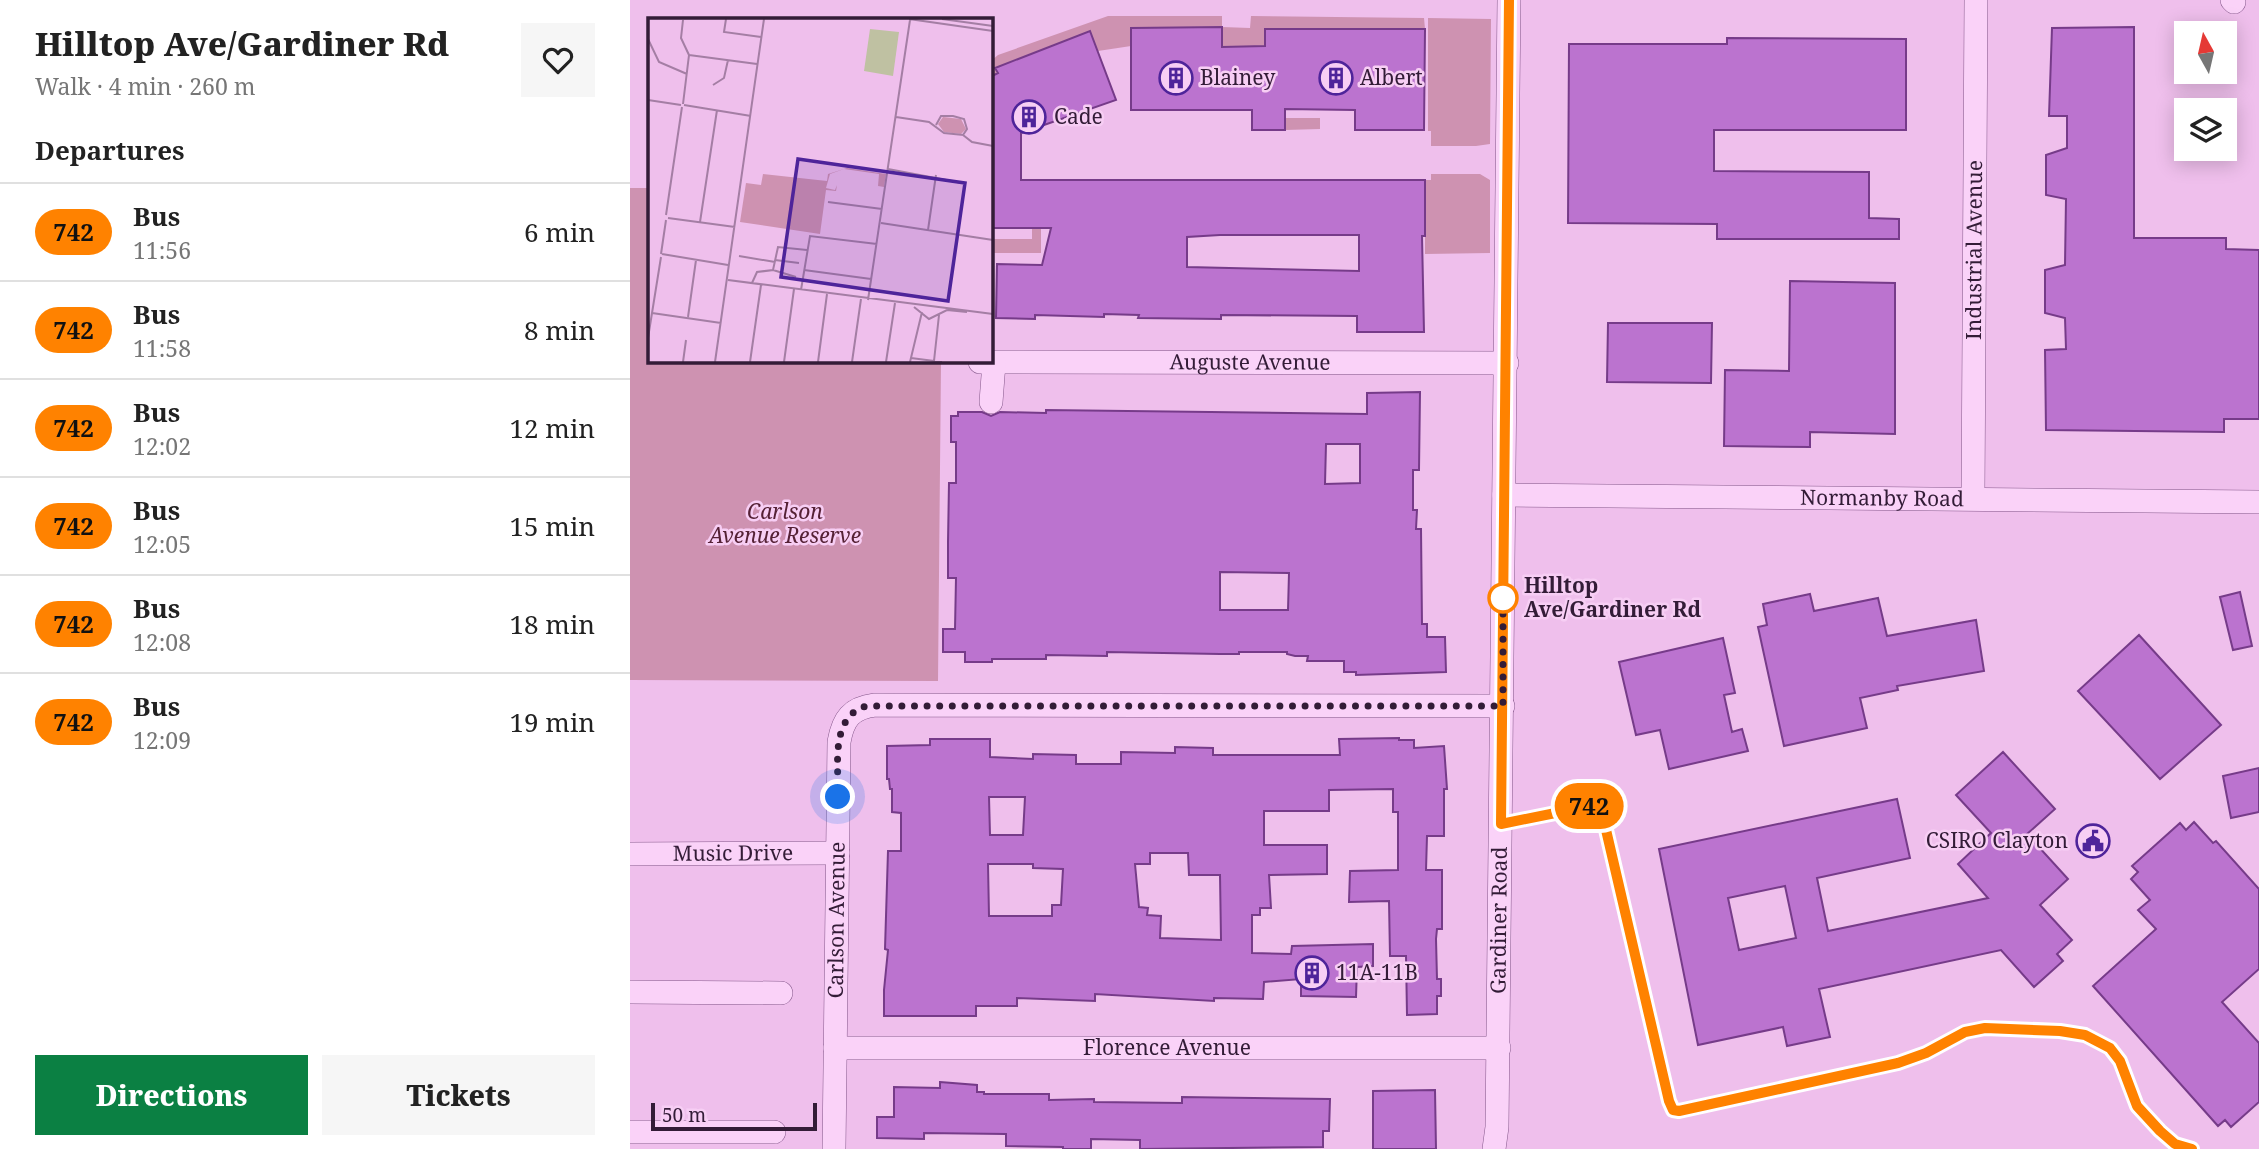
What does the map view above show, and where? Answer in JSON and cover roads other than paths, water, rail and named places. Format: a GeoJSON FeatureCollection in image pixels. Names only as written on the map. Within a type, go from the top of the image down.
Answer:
{"type":"FeatureCollection","features":[{"type":"Feature","properties":{"kind":"street","name":"Gardiner Road"},"geometry":{"type":"LineString","coordinates":[[1506,1149],[1497,1142],[1509,0]]}},
{"type":"Feature","properties":{"kind":"street","name":"Industrial Avenue"},"geometry":{"type":"LineString","coordinates":[[1973,498],[1976,0]]}},
{"type":"Feature","properties":{"kind":"street","name":"Auguste Avenue"},"geometry":{"type":"LineString","coordinates":[[991,402],[987,363],[1507,363]]}},
{"type":"Feature","properties":{"kind":"street","name":"Normanby Road"},"geometry":{"type":"LineString","coordinates":[[1504,495],[2259,502]]}},
{"type":"Feature","properties":{"kind":"street","name":"Carlson Avenue"},"geometry":{"type":"LineString","coordinates":[[834,1149],[839,742],[841,729],[849,715],[858,708],[1503,706]]}},
{"type":"Feature","properties":{"kind":"street","name":"Music Drive"},"geometry":{"type":"LineString","coordinates":[[630,854],[838,853]]}},
{"type":"Feature","properties":{"kind":"street"},"geometry":{"type":"LineString","coordinates":[[630,992],[781,993]]}},
{"type":"Feature","properties":{"kind":"street","name":"Florence Avenue"},"geometry":{"type":"LineString","coordinates":[[835,1048],[1499,1048]]}},
{"type":"Feature","properties":{"kind":"street"},"geometry":{"type":"LineString","coordinates":[[630,1132],[774,1132]]}},
{"type":"Feature","properties":{"kind":"place","name":"Blainey"},"geometry":{"type":"Point","coordinates":[1176,78]}},
{"type":"Feature","properties":{"kind":"place","name":"Albert"},"geometry":{"type":"Point","coordinates":[1336,78]}},
{"type":"Feature","properties":{"kind":"place","name":"Cade"},"geometry":{"type":"Point","coordinates":[1029,117]}},
{"type":"Feature","properties":{"kind":"place","name":"Hilltop Ave/Gardiner Rd"},"geometry":{"type":"Point","coordinates":[1503,598]}},
{"type":"Feature","properties":{"kind":"place","name":"CSIRO Clayton"},"geometry":{"type":"Point","coordinates":[2093,841]}},
{"type":"Feature","properties":{"kind":"place","name":"11A-11B"},"geometry":{"type":"Point","coordinates":[1312,973]}},
{"type":"Feature","properties":{"kind":"park label","name":"Carlson Avenue Reserve"},"geometry":{"type":"Point","coordinates":[785,524]}}]}
